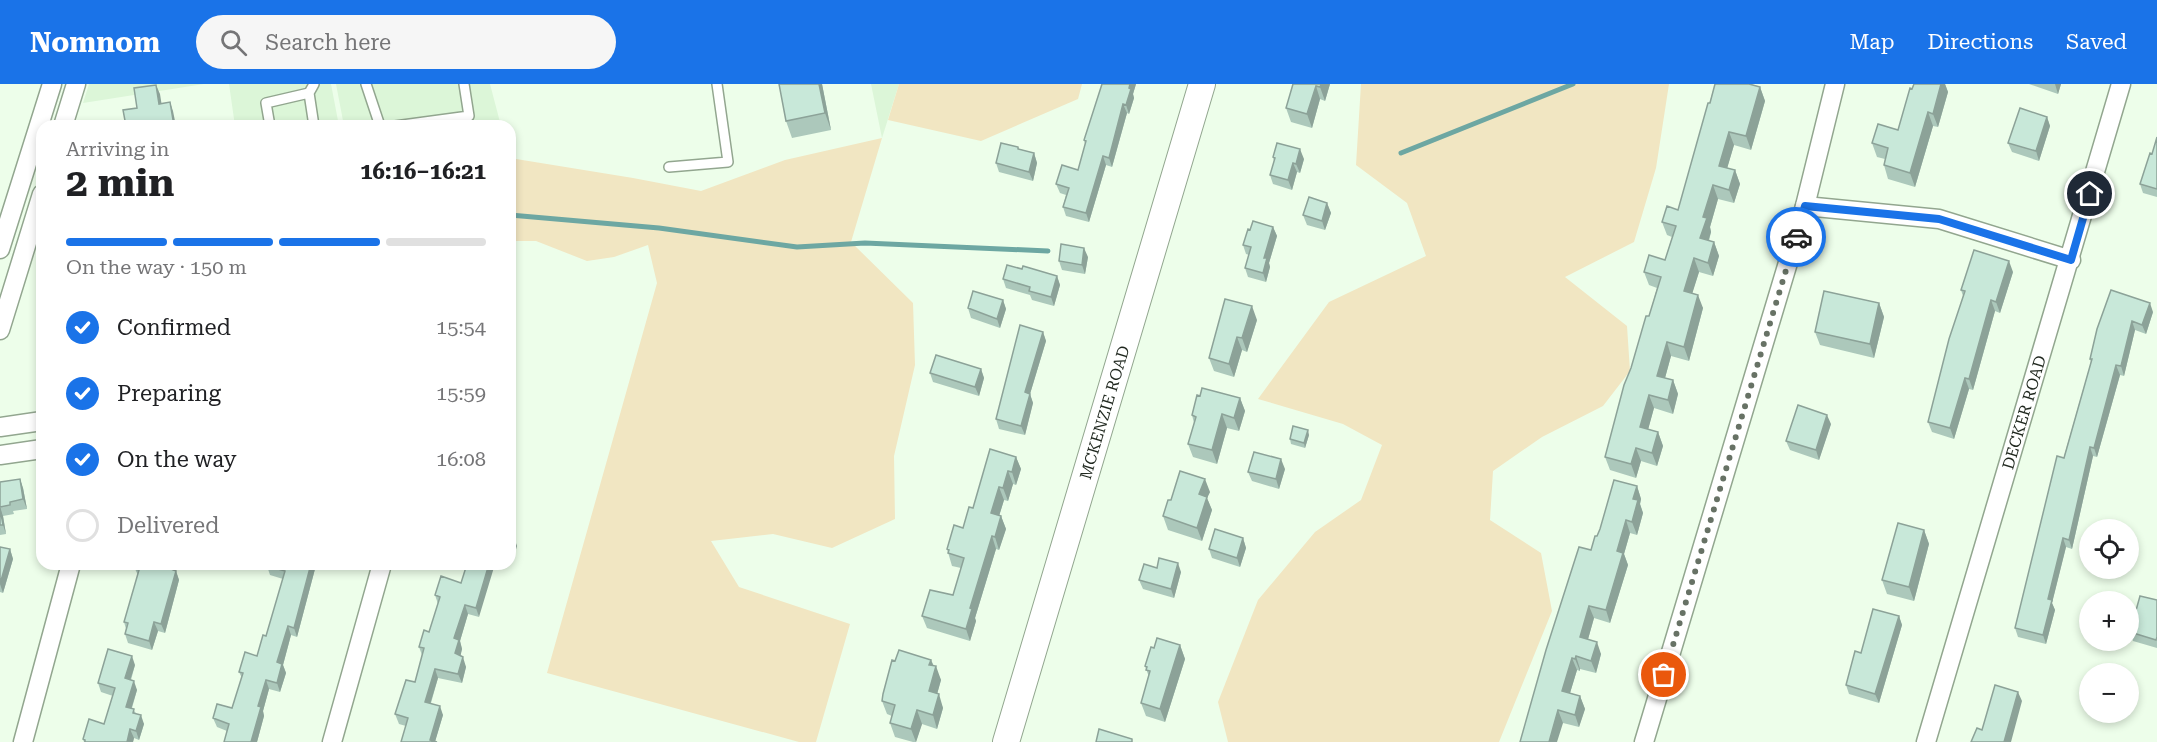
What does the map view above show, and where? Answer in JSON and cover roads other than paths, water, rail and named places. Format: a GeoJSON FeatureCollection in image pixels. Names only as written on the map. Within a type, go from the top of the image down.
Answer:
{"type":"FeatureCollection","features":[{"type":"Feature","properties":{"kind":"street"},"geometry":{"type":"LineString","coordinates":[[41,120],[52,84]]}},
{"type":"Feature","properties":{"kind":"street"},"geometry":{"type":"LineString","coordinates":[[65,120],[76,84]]}},
{"type":"Feature","properties":{"kind":"street","name":"MCKENZIE ROAD"},"geometry":{"type":"LineString","coordinates":[[1006,742],[1202,84]]}},
{"type":"Feature","properties":{"kind":"street"},"geometry":{"type":"LineString","coordinates":[[1644,742],[1805,206],[1834,84]]}},
{"type":"Feature","properties":{"kind":"street","name":"DECKER ROAD"},"geometry":{"type":"LineString","coordinates":[[1926,742],[2071,260],[2121,84]]}},
{"type":"Feature","properties":{"kind":"street"},"geometry":{"type":"LineString","coordinates":[[0,249],[36,135]]}},
{"type":"Feature","properties":{"kind":"street"},"geometry":{"type":"LineString","coordinates":[[1805,206],[1939,219],[2071,260]]}},
{"type":"Feature","properties":{"kind":"street"},"geometry":{"type":"LineString","coordinates":[[0,330],[36,213]]}},
{"type":"Feature","properties":{"kind":"street"},"geometry":{"type":"LineString","coordinates":[[0,427],[36,421]]}},
{"type":"Feature","properties":{"kind":"street"},"geometry":{"type":"LineString","coordinates":[[0,455],[36,450]]}},
{"type":"Feature","properties":{"kind":"street"},"geometry":{"type":"LineString","coordinates":[[23,742],[69,570]]}},
{"type":"Feature","properties":{"kind":"street"},"geometry":{"type":"LineString","coordinates":[[332,742],[380,570]]}},
{"type":"Feature","properties":{"kind":"lane"},"geometry":{"type":"LineString","coordinates":[[366,84],[378,120]]}},
{"type":"Feature","properties":{"kind":"lane"},"geometry":{"type":"LineString","coordinates":[[440,120],[470,116],[464,84]]}},
{"type":"Feature","properties":{"kind":"lane"},"geometry":{"type":"LineString","coordinates":[[669,167],[728,162],[717,84]]}},
{"type":"Feature","properties":{"kind":"lane"},"geometry":{"type":"LineString","coordinates":[[269,120],[266,103],[311,88],[314,120]]}},
{"type":"Feature","properties":{"kind":"waterway"},"geometry":{"type":"LineString","coordinates":[[1401,153],[1573,84]]}},
{"type":"Feature","properties":{"kind":"waterway"},"geometry":{"type":"LineString","coordinates":[[516,216],[659,228],[797,247],[865,243],[1048,251]]}}]}
